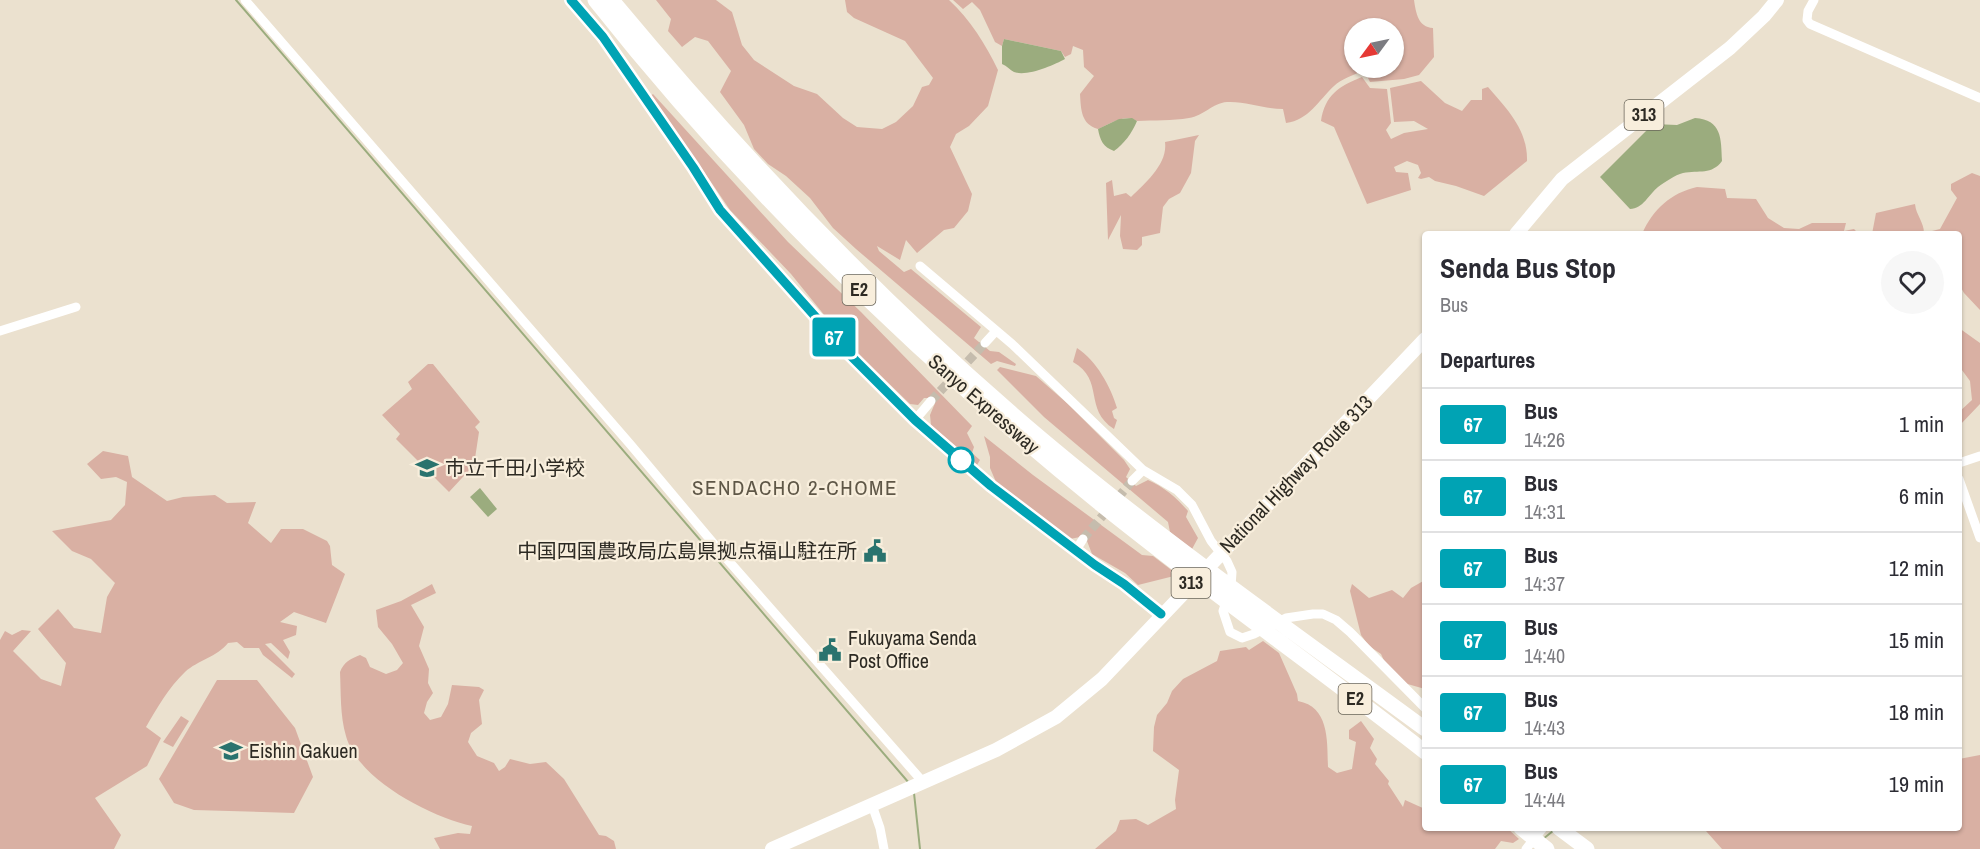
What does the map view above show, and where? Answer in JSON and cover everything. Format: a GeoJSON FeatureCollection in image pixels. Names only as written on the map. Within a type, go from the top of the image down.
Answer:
{"type":"FeatureCollection","features":[{"type":"Feature","properties":{"kind":"highway","name":"Sanyo Expressway"},"geometry":{"type":"LineString","coordinates":[[595,0],[708,133],[768,198],[946,373],[1096,500],[1297,634],[1422,727]]}},
{"type":"Feature","properties":{"kind":"highway","name":"Sanyo Expressway"},"geometry":{"type":"LineString","coordinates":[[612,0],[718,124],[856,269],[1010,412],[1104,490],[1160,542],[1284,645],[1422,750]]}},
{"type":"Feature","properties":{"kind":"highway","name":"313"},"geometry":{"type":"LineString","coordinates":[[1519,231],[1562,179],[1730,48],[1764,16],[1777,0]]}},
{"type":"Feature","properties":{"kind":"highway","name":"National Highway Route 313"},"geometry":{"type":"LineString","coordinates":[[772,849],[1015,741],[1070,707],[1118,663],[1161,614],[1422,342]]}},
{"type":"Feature","properties":{"kind":"highway"},"geometry":{"type":"LineString","coordinates":[[1525,831],[1547,849]]}},
{"type":"Feature","properties":{"kind":"highway"},"geometry":{"type":"LineString","coordinates":[[1564,831],[1587,849]]}},
{"type":"Feature","properties":{"kind":"street"},"geometry":{"type":"LineString","coordinates":[[245,0],[630,444],[915,786]]}},
{"type":"Feature","properties":{"kind":"street"},"geometry":{"type":"LineString","coordinates":[[571,0],[603,37],[720,210],[847,352],[915,420],[991,486],[1161,614]]}},
{"type":"Feature","properties":{"kind":"street"},"geometry":{"type":"LineString","coordinates":[[1814,0],[1808,11],[1807,20],[1810,24],[1980,98]]}},
{"type":"Feature","properties":{"kind":"street"},"geometry":{"type":"LineString","coordinates":[[920,266],[1064,392],[1143,470],[1177,490],[1192,505],[1211,541],[1227,561],[1232,572],[1231,586],[1222,611],[1230,632],[1242,638],[1286,618],[1323,614],[1336,620],[1350,632],[1422,705]]}},
{"type":"Feature","properties":{"kind":"street"},"geometry":{"type":"LineString","coordinates":[[0,331],[76,307]]}},
{"type":"Feature","properties":{"kind":"street"},"geometry":{"type":"LineString","coordinates":[[985,343],[996,331]]}},
{"type":"Feature","properties":{"kind":"street"},"geometry":{"type":"LineString","coordinates":[[915,420],[931,401]]}},
{"type":"Feature","properties":{"kind":"street"},"geometry":{"type":"LineString","coordinates":[[1962,462],[1980,456]]}},
{"type":"Feature","properties":{"kind":"street"},"geometry":{"type":"LineString","coordinates":[[1132,481],[1143,470]]}},
{"type":"Feature","properties":{"kind":"street"},"geometry":{"type":"LineString","coordinates":[[1962,487],[1980,538]]}},
{"type":"Feature","properties":{"kind":"street"},"geometry":{"type":"LineString","coordinates":[[1076,550],[1083,539]]}},
{"type":"Feature","properties":{"kind":"street"},"geometry":{"type":"LineString","coordinates":[[872,805],[884,849]]}},
{"type":"Feature","properties":{"kind":"street"},"geometry":{"type":"LineString","coordinates":[[1526,849],[1541,831]]}},
{"type":"Feature","properties":{"kind":"shaded area"},"geometry":{"type":"Polygon","coordinates":[[[656,0],[716,0],[732,12],[742,45],[754,60],[794,86],[817,94],[843,118],[857,127],[882,129],[896,122],[913,106],[922,87],[929,85],[933,78],[905,41],[854,18],[847,12],[845,0],[949,0],[957,7],[977,33],[998,70],[988,106],[969,126],[956,134],[950,147],[972,194],[968,211],[954,228],[944,230],[917,253],[906,240],[900,260],[877,246],[879,251],[904,272],[911,269],[981,327],[974,338],[990,351],[999,352],[1016,364],[1015,366],[997,361],[991,364],[856,249],[833,228],[810,198],[786,176],[768,164],[754,149],[744,125],[720,92],[731,71],[708,41],[695,37],[682,47],[668,31],[671,19],[656,0]]]}},
{"type":"Feature","properties":{"kind":"shaded area"},"geometry":{"type":"Polygon","coordinates":[[[953,0],[1414,0],[1421,22],[1433,28],[1434,57],[1419,75],[1404,79],[1370,82],[1368,78],[1404,78],[1404,18],[1344,18],[1344,78],[1346,78],[1301,118],[1286,123],[1283,109],[1227,102],[1189,118],[1137,121],[1127,118],[1098,129],[1088,124],[1082,111],[1080,94],[1094,76],[1084,67],[1083,50],[1073,46],[1071,54],[1065,57],[1061,51],[1004,39],[1002,46],[995,42],[980,10],[972,2],[963,9],[953,0]]]}},
{"type":"Feature","properties":{"kind":"shaded area"},"geometry":{"type":"Polygon","coordinates":[[[1004,39],[1061,51],[1065,59],[1033,72],[1014,72],[1002,64],[1004,39]]]}},
{"type":"Feature","properties":{"kind":"shaded area"},"geometry":{"type":"Polygon","coordinates":[[[1363,78],[1370,88],[1387,89],[1391,123],[1386,130],[1391,139],[1404,133],[1428,129],[1414,121],[1394,122],[1390,88],[1421,81],[1445,103],[1462,111],[1471,100],[1482,100],[1482,89],[1488,87],[1509,112],[1520,130],[1524,139],[1527,161],[1484,196],[1435,181],[1429,177],[1418,178],[1421,173],[1418,165],[1407,161],[1394,167],[1396,172],[1408,173],[1411,190],[1367,204],[1334,127],[1321,121],[1330,98],[1346,84],[1363,78]]]}},
{"type":"Feature","properties":{"kind":"shaded area"},"geometry":{"type":"Polygon","coordinates":[[[653,94],[788,242],[861,312],[972,426],[967,433],[974,447],[972,453],[980,460],[977,465],[931,425],[930,415],[935,403],[924,398],[918,405],[910,404],[847,343],[791,274],[730,210],[649,97],[653,94]]]}},
{"type":"Feature","properties":{"kind":"shaded area"},"geometry":{"type":"Polygon","coordinates":[[[1132,118],[1137,121],[1121,145],[1114,151],[1105,145],[1098,129],[1119,119],[1132,118]]]}},
{"type":"Feature","properties":{"kind":"shaded area"},"geometry":{"type":"Polygon","coordinates":[[[1695,118],[1710,122],[1718,132],[1722,161],[1714,168],[1673,177],[1658,187],[1639,207],[1630,209],[1600,177],[1653,124],[1677,125],[1695,118]]]}},
{"type":"Feature","properties":{"kind":"shaded area"},"geometry":{"type":"Polygon","coordinates":[[[1199,135],[1195,141],[1191,173],[1180,193],[1169,199],[1163,207],[1160,233],[1142,237],[1142,245],[1137,250],[1123,249],[1120,236],[1121,215],[1108,240],[1106,183],[1112,180],[1114,196],[1126,193],[1131,197],[1159,165],[1163,158],[1165,142],[1199,135]]]}},
{"type":"Feature","properties":{"kind":"shaded area"},"geometry":{"type":"Polygon","coordinates":[[[1972,173],[1980,176],[1980,310],[1962,289],[1962,231],[1932,231],[1940,229],[1957,198],[1951,190],[1951,184],[1972,173]]]}},
{"type":"Feature","properties":{"kind":"shaded area"},"geometry":{"type":"Polygon","coordinates":[[[1697,187],[1725,189],[1727,198],[1756,199],[1768,218],[1784,228],[1799,229],[1812,223],[1846,223],[1844,231],[1643,231],[1664,203],[1697,187]]]}},
{"type":"Feature","properties":{"kind":"shaded area"},"geometry":{"type":"Polygon","coordinates":[[[1915,204],[1924,231],[1873,231],[1876,213],[1915,204]]]}},
{"type":"Feature","properties":{"kind":"shaded area"},"geometry":{"type":"Polygon","coordinates":[[[1962,330],[1980,343],[1980,404],[1962,423],[1962,409],[1972,400],[1970,381],[1962,370],[1962,330]]]}},
{"type":"Feature","properties":{"kind":"shaded area"},"geometry":{"type":"Polygon","coordinates":[[[1077,348],[1090,359],[1111,391],[1117,408],[1112,411],[1117,420],[1114,429],[1099,413],[1089,377],[1073,362],[1077,348]]]}},
{"type":"Feature","properties":{"kind":"shaded area"},"geometry":{"type":"Polygon","coordinates":[[[428,364],[433,364],[480,422],[475,427],[479,432],[474,465],[449,492],[396,439],[400,434],[382,415],[412,389],[408,382],[428,364]]]}},
{"type":"Feature","properties":{"kind":"shaded area"},"geometry":{"type":"Polygon","coordinates":[[[1000,367],[1036,376],[1068,404],[1124,460],[1130,469],[1126,477],[1136,486],[1148,480],[1165,489],[1179,502],[1188,511],[1186,517],[1198,538],[1192,549],[1170,532],[1168,522],[1044,417],[997,370],[1000,367]]]}},
{"type":"Feature","properties":{"kind":"shaded area"},"geometry":{"type":"Polygon","coordinates":[[[984,436],[1142,555],[1153,556],[1178,575],[1138,585],[1125,573],[1092,554],[1087,541],[1080,537],[1070,539],[996,482],[990,468],[990,457],[984,436]]]}},
{"type":"Feature","properties":{"kind":"shaded area"},"geometry":{"type":"Polygon","coordinates":[[[103,451],[128,456],[132,477],[167,501],[183,497],[215,495],[227,503],[256,502],[248,523],[271,543],[281,529],[303,529],[327,541],[330,546],[332,565],[345,574],[326,623],[294,612],[280,622],[297,626],[296,635],[283,640],[290,652],[288,659],[271,643],[265,644],[295,674],[292,678],[263,655],[259,648],[244,648],[237,642],[228,643],[218,652],[190,668],[174,684],[146,727],[161,738],[147,766],[95,798],[121,835],[114,849],[0,849],[0,640],[5,631],[12,635],[22,630],[31,631],[13,651],[41,679],[61,686],[66,663],[38,629],[58,609],[74,628],[101,633],[107,597],[115,583],[91,559],[72,551],[52,531],[111,520],[125,505],[127,482],[116,477],[101,479],[87,464],[103,451]]]}},
{"type":"Feature","properties":{"kind":"shaded area"},"geometry":{"type":"Polygon","coordinates":[[[480,488],[497,509],[488,517],[470,497],[480,488]]]}},
{"type":"Feature","properties":{"kind":"shaded area"},"geometry":{"type":"Polygon","coordinates":[[[1422,582],[1422,688],[1404,683],[1386,665],[1381,654],[1369,646],[1361,635],[1350,591],[1352,584],[1369,598],[1392,590],[1403,598],[1411,588],[1422,582]]]}},
{"type":"Feature","properties":{"kind":"shaded area"},"geometry":{"type":"Polygon","coordinates":[[[432,584],[436,593],[411,605],[424,627],[419,646],[429,669],[428,683],[433,693],[424,713],[430,720],[441,717],[448,704],[452,685],[479,687],[484,690],[479,700],[482,724],[471,733],[468,742],[477,756],[494,763],[499,771],[510,759],[530,764],[546,762],[564,779],[599,835],[614,841],[616,849],[440,849],[434,838],[458,833],[470,834],[472,826],[437,814],[398,794],[365,767],[353,752],[343,721],[340,672],[348,661],[360,655],[366,658],[370,667],[386,674],[397,670],[403,663],[392,644],[378,627],[376,610],[401,601],[432,584]]]}},
{"type":"Feature","properties":{"kind":"shaded area"},"geometry":{"type":"Polygon","coordinates":[[[1263,641],[1279,653],[1298,701],[1316,710],[1325,727],[1328,767],[1337,773],[1352,769],[1356,742],[1349,739],[1349,730],[1361,721],[1374,739],[1370,748],[1377,759],[1375,764],[1389,781],[1388,784],[1403,807],[1405,800],[1422,808],[1422,831],[1510,831],[1519,839],[1513,843],[1501,841],[1495,849],[1095,849],[1116,831],[1120,820],[1136,819],[1148,825],[1176,809],[1179,770],[1153,751],[1157,715],[1167,703],[1172,691],[1183,679],[1217,661],[1220,651],[1246,647],[1249,650],[1263,641]]]}},
{"type":"Feature","properties":{"kind":"shaded area"},"geometry":{"type":"Polygon","coordinates":[[[217,680],[257,680],[295,728],[313,777],[294,813],[194,810],[174,803],[159,779],[217,680]]]}},
{"type":"Feature","properties":{"kind":"shaded area"},"geometry":{"type":"Polygon","coordinates":[[[181,716],[189,721],[173,747],[163,742],[181,716]]]}},
{"type":"Feature","properties":{"kind":"shaded area"},"geometry":{"type":"Polygon","coordinates":[[[1980,755],[1980,849],[1722,849],[1706,831],[1962,831],[1962,758],[1980,755]]]}},
{"type":"Feature","properties":{"kind":"waterway"},"geometry":{"type":"LineString","coordinates":[[236,0],[909,783]]}},
{"type":"Feature","properties":{"kind":"waterway"},"geometry":{"type":"LineString","coordinates":[[914,793],[920,849]]}},
{"type":"Feature","properties":{"kind":"waterway"},"geometry":{"type":"LineString","coordinates":[[1543,839],[1553,831]]}},
{"type":"Feature","properties":{"kind":"tunnel"},"geometry":{"type":"LineString","coordinates":[[931,401],[985,343]]}},
{"type":"Feature","properties":{"kind":"tunnel"},"geometry":{"type":"LineString","coordinates":[[1083,539],[1132,481]]}},
{"type":"Feature","properties":{"kind":"bus line","name":"67"},"geometry":{"type":"LineString","coordinates":[[571,0],[603,37],[720,210],[847,352],[915,420],[991,486],[1161,614]]}},
{"type":"Feature","properties":{"kind":"place","name":"市立千田小学校"},"geometry":{"type":"Point","coordinates":[427,468]}},
{"type":"Feature","properties":{"kind":"place","name":"中国四国農政局広島県拠点福山駐在所"},"geometry":{"type":"Point","coordinates":[875,551]}},
{"type":"Feature","properties":{"kind":"place","name":"Fukuyama Senda Post Office"},"geometry":{"type":"Point","coordinates":[830,650]}},
{"type":"Feature","properties":{"kind":"place","name":"Eishin Gakuen"},"geometry":{"type":"Point","coordinates":[231,751]}},
{"type":"Feature","properties":{"kind":"district","name":"SENDACHO 2-CHOME"},"geometry":{"type":"Point","coordinates":[795,488]}}]}
